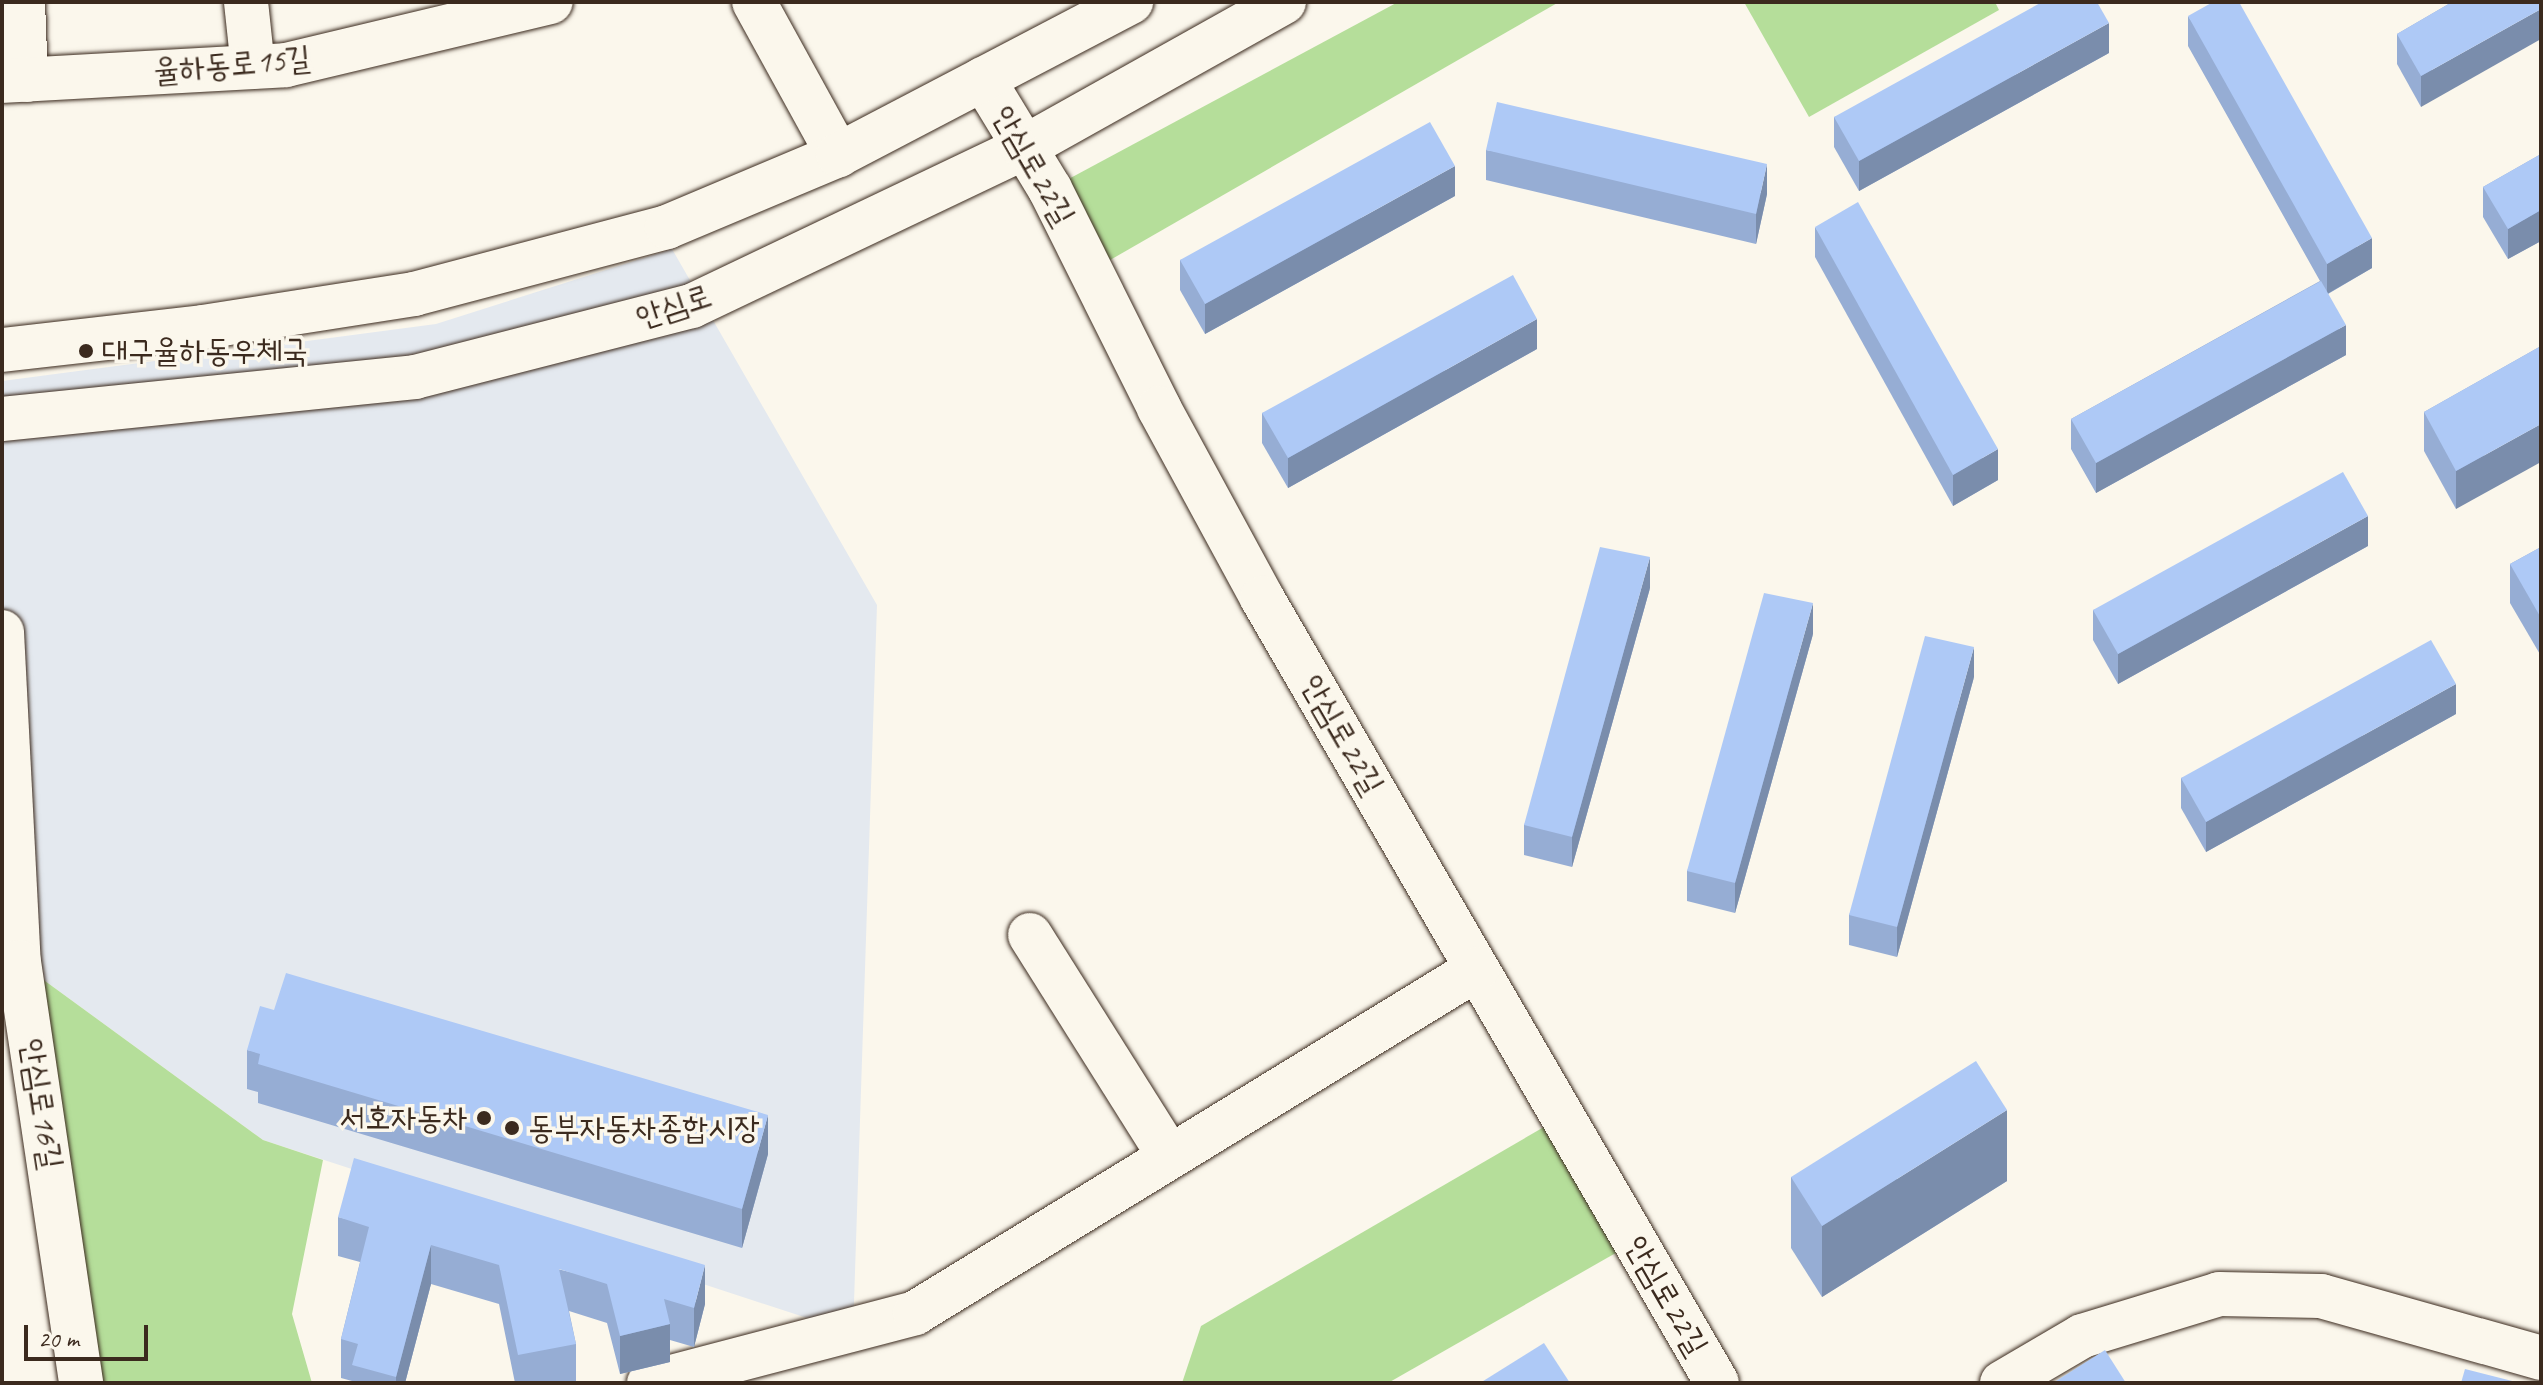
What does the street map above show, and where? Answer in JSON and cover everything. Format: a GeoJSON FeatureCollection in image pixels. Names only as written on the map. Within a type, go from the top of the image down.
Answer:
{"type":"FeatureCollection","features":[{"type":"Feature","properties":{"kind":"street"},"geometry":{"type":"LineString","coordinates":[[14,80],[23,2]]}},
{"type":"Feature","properties":{"kind":"street"},"geometry":{"type":"LineString","coordinates":[[246,2],[253,67]]}},
{"type":"Feature","properties":{"kind":"street"},"geometry":{"type":"LineString","coordinates":[[754,2],[838,155]]}},
{"type":"Feature","properties":{"kind":"street"},"geometry":{"type":"LineString","coordinates":[[2,350],[203,327],[414,294],[667,227],[838,155],[1131,2]]}},
{"type":"Feature","properties":{"kind":"street","name":"안심로"},"geometry":{"type":"LineString","coordinates":[[2,419],[415,377],[692,306],[1023,148],[1284,2]]}},
{"type":"Feature","properties":{"kind":"street","name":"율하동로15길"},"geometry":{"type":"LineString","coordinates":[[14,80],[286,65],[530,5]]}},
{"type":"Feature","properties":{"kind":"street","name":"안심로22길"},"geometry":{"type":"LineString","coordinates":[[983,79],[1050,189],[1159,408],[1262,598],[1717,1383]]}},
{"type":"Feature","properties":{"kind":"street","name":"안심로16길"},"geometry":{"type":"LineString","coordinates":[[2,632],[10,962],[81,1383]]}},
{"type":"Feature","properties":{"kind":"street"},"geometry":{"type":"LineString","coordinates":[[1030,935],[1170,1157]]}},
{"type":"Feature","properties":{"kind":"street"},"geometry":{"type":"LineString","coordinates":[[649,1383],[915,1313],[1477,969]]}},
{"type":"Feature","properties":{"kind":"street"},"geometry":{"type":"LineString","coordinates":[[2002,1383],[2082,1336],[2219,1294],[2321,1296],[2541,1358]]}},
{"type":"Feature","properties":{"kind":"shaded area"},"geometry":{"type":"Polygon","coordinates":[[[672,249],[877,605],[853,1333],[263,1140],[19,962],[2,632],[2,381],[436,324],[672,249]]]}},
{"type":"Feature","properties":{"kind":"green space"},"geometry":{"type":"Polygon","coordinates":[[[1398,2],[1559,2],[1091,271],[1050,189],[1398,2]]]}},
{"type":"Feature","properties":{"kind":"green space"},"geometry":{"type":"Polygon","coordinates":[[[1744,2],[1995,2],[1999,10],[1809,117],[1744,2]]]}},
{"type":"Feature","properties":{"kind":"green space"},"geometry":{"type":"Polygon","coordinates":[[[19,962],[263,1140],[323,1160],[292,1314],[312,1383],[81,1383],[19,962]]]}},
{"type":"Feature","properties":{"kind":"green space"},"geometry":{"type":"Polygon","coordinates":[[[1563,1116],[1635,1242],[1388,1383],[1182,1383],[1201,1326],[1563,1116]]]}},
{"type":"Feature","properties":{"kind":"building"},"geometry":{"type":"Polygon","coordinates":[[[2042,2],[2097,2],[2109,23],[1859,161],[1834,117],[2042,2]]]}},
{"type":"Feature","properties":{"kind":"building"},"geometry":{"type":"Polygon","coordinates":[[[2213,2],[2239,2],[2372,238],[2327,264],[2188,16],[2213,2]]]}},
{"type":"Feature","properties":{"kind":"building"},"geometry":{"type":"Polygon","coordinates":[[[2452,2],[2541,2],[2541,9],[2421,76],[2397,34],[2452,2]]]}},
{"type":"Feature","properties":{"kind":"building"},"geometry":{"type":"Polygon","coordinates":[[[1497,102],[1767,164],[1756,214],[1486,150],[1497,102]]]}},
{"type":"Feature","properties":{"kind":"building"},"geometry":{"type":"Polygon","coordinates":[[[1430,122],[1455,166],[1205,304],[1180,260],[1430,122]]]}},
{"type":"Feature","properties":{"kind":"building"},"geometry":{"type":"Polygon","coordinates":[[[2541,154],[2541,210],[2508,229],[2483,187],[2541,154]]]}},
{"type":"Feature","properties":{"kind":"building"},"geometry":{"type":"Polygon","coordinates":[[[1858,202],[1998,449],[1953,475],[1815,227],[1858,202]]]}},
{"type":"Feature","properties":{"kind":"building"},"geometry":{"type":"Polygon","coordinates":[[[1513,275],[1537,319],[1288,458],[1262,413],[1513,275]]]}},
{"type":"Feature","properties":{"kind":"building"},"geometry":{"type":"Polygon","coordinates":[[[2321,281],[2346,325],[2096,463],[2071,419],[2321,281]]]}},
{"type":"Feature","properties":{"kind":"building"},"geometry":{"type":"Polygon","coordinates":[[[2541,346],[2541,424],[2456,471],[2424,412],[2541,346]]]}},
{"type":"Feature","properties":{"kind":"building"},"geometry":{"type":"Polygon","coordinates":[[[2343,472],[2368,516],[2118,654],[2093,610],[2343,472]]]}},
{"type":"Feature","properties":{"kind":"building"},"geometry":{"type":"Polygon","coordinates":[[[1600,547],[1650,557],[1572,837],[1524,825],[1600,547]]]}},
{"type":"Feature","properties":{"kind":"building"},"geometry":{"type":"Polygon","coordinates":[[[2541,547],[2541,618],[2510,564],[2541,547]]]}},
{"type":"Feature","properties":{"kind":"building"},"geometry":{"type":"Polygon","coordinates":[[[1764,593],[1813,603],[1735,883],[1687,871],[1764,593]]]}},
{"type":"Feature","properties":{"kind":"building"},"geometry":{"type":"Polygon","coordinates":[[[1925,636],[1974,647],[1897,927],[1849,915],[1925,636]]]}},
{"type":"Feature","properties":{"kind":"building"},"geometry":{"type":"Polygon","coordinates":[[[2431,640],[2456,684],[2206,822],[2181,778],[2431,640]]]}},
{"type":"Feature","properties":{"kind":"building"},"geometry":{"type":"Polygon","coordinates":[[[286,973],[768,1115],[742,1209],[258,1064],[260,1054],[247,1050],[260,1006],[274,1010],[286,973]]]}},
{"type":"Feature","properties":{"kind":"building"},"geometry":{"type":"Polygon","coordinates":[[[1976,1061],[2007,1110],[1822,1226],[1791,1177],[1976,1061]]]}},
{"type":"Feature","properties":{"kind":"building"},"geometry":{"type":"Polygon","coordinates":[[[354,1158],[705,1265],[694,1308],[664,1299],[670,1324],[620,1336],[607,1284],[559,1269],[576,1344],[518,1355],[499,1265],[431,1245],[396,1377],[352,1365],[358,1344],[341,1339],[369,1227],[338,1217],[354,1158]]]}},
{"type":"Feature","properties":{"kind":"building"},"geometry":{"type":"Polygon","coordinates":[[[1544,1343],[1570,1383],[1480,1383],[1544,1343]]]}},
{"type":"Feature","properties":{"kind":"building"},"geometry":{"type":"Polygon","coordinates":[[[2105,1350],[2126,1383],[2053,1383],[2105,1350]]]}},
{"type":"Feature","properties":{"kind":"building"},"geometry":{"type":"Polygon","coordinates":[[[2465,1369],[2520,1383],[2461,1383],[2465,1369]]]}},
{"type":"Feature","properties":{"kind":"place","name":"대구율하동우체국"},"geometry":{"type":"Point","coordinates":[86,351]}},
{"type":"Feature","properties":{"kind":"place","name":"서호자동차"},"geometry":{"type":"Point","coordinates":[484,1118]}},
{"type":"Feature","properties":{"kind":"place","name":"동부자동차종합시장"},"geometry":{"type":"Point","coordinates":[512,1128]}}]}
